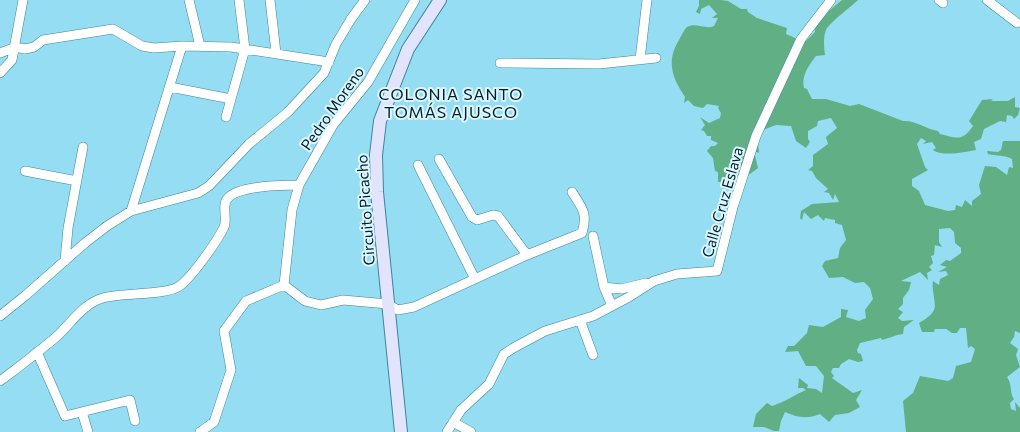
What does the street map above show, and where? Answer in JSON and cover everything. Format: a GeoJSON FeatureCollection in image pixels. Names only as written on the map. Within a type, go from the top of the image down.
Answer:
{"type":"FeatureCollection","features":[{"type":"Feature","properties":{"kind":"main road","name":"Circuito Picacho"},"geometry":{"type":"LineString","coordinates":[[401,432],[377,192],[376,155],[380,121],[408,49],[440,0]]}},
{"type":"Feature","properties":{"kind":"street"},"geometry":{"type":"LineString","coordinates":[[0,73],[12,60],[16,47],[23,0]]}},
{"type":"Feature","properties":{"kind":"street"},"geometry":{"type":"LineString","coordinates":[[189,0],[200,46]]}},
{"type":"Feature","properties":{"kind":"street"},"geometry":{"type":"LineString","coordinates":[[226,117],[245,49],[238,0]]}},
{"type":"Feature","properties":{"kind":"street"},"geometry":{"type":"LineString","coordinates":[[270,0],[276,53]]}},
{"type":"Feature","properties":{"kind":"street"},"geometry":{"type":"LineString","coordinates":[[0,316],[107,226],[131,211],[198,193],[209,186],[249,144],[288,112],[324,73],[343,32],[365,0]]}},
{"type":"Feature","properties":{"kind":"street","name":"Pedro Moreno"},"geometry":{"type":"LineString","coordinates":[[284,285],[292,210],[298,184],[333,125],[368,82],[415,0]]}},
{"type":"Feature","properties":{"kind":"street"},"geometry":{"type":"LineString","coordinates":[[640,59],[647,0]]}},
{"type":"Feature","properties":{"kind":"street","name":"Calle Cruz Eslava"},"geometry":{"type":"LineString","coordinates":[[447,432],[460,410],[489,384],[504,354],[545,331],[580,320],[612,306],[654,281],[677,274],[717,271],[733,206],[756,136],[801,39],[831,0]]}},
{"type":"Feature","properties":{"kind":"street"},"geometry":{"type":"LineString","coordinates":[[987,0],[1017,23]]}},
{"type":"Feature","properties":{"kind":"street"},"geometry":{"type":"LineString","coordinates":[[0,53],[16,47],[25,49],[34,47],[43,40],[113,28],[142,46],[154,48],[200,46],[245,49],[329,62]]}},
{"type":"Feature","properties":{"kind":"street"},"geometry":{"type":"LineString","coordinates":[[131,211],[182,46]]}},
{"type":"Feature","properties":{"kind":"street"},"geometry":{"type":"LineString","coordinates":[[500,63],[599,64],[656,58]]}},
{"type":"Feature","properties":{"kind":"street"},"geometry":{"type":"LineString","coordinates":[[170,87],[231,99]]}},
{"type":"Feature","properties":{"kind":"street"},"geometry":{"type":"LineString","coordinates":[[65,260],[68,228],[83,147]]}},
{"type":"Feature","properties":{"kind":"street"},"geometry":{"type":"LineString","coordinates":[[439,159],[472,216],[477,220],[493,215],[498,216],[527,254]]}},
{"type":"Feature","properties":{"kind":"street"},"geometry":{"type":"LineString","coordinates":[[418,165],[475,278]]}},
{"type":"Feature","properties":{"kind":"street"},"geometry":{"type":"LineString","coordinates":[[25,171],[77,181]]}},
{"type":"Feature","properties":{"kind":"street"},"geometry":{"type":"LineString","coordinates":[[0,381],[56,337],[78,313],[103,298],[168,291],[180,286],[197,267],[225,226],[226,203],[228,197],[235,193],[263,186],[298,184]]}},
{"type":"Feature","properties":{"kind":"street"},"geometry":{"type":"LineString","coordinates":[[200,432],[214,422],[231,370],[224,331],[246,301],[284,285],[305,301],[321,305],[343,300],[388,304],[398,310],[414,307],[527,254],[582,233],[585,222],[585,212],[572,192]]}},
{"type":"Feature","properties":{"kind":"street"},"geometry":{"type":"LineString","coordinates":[[593,236],[604,287],[612,306]]}},
{"type":"Feature","properties":{"kind":"street"},"geometry":{"type":"LineString","coordinates":[[604,287],[621,289],[654,281]]}},
{"type":"Feature","properties":{"kind":"street"},"geometry":{"type":"LineString","coordinates":[[580,320],[593,355]]}},
{"type":"Feature","properties":{"kind":"street"},"geometry":{"type":"LineString","coordinates":[[37,352],[65,416],[130,400],[135,421]]}},
{"type":"Feature","properties":{"kind":"street"},"geometry":{"type":"LineString","coordinates":[[82,412],[88,432]]}},
{"type":"Feature","properties":{"kind":"street"},"geometry":{"type":"LineString","coordinates":[[453,422],[471,432]]}},
{"type":"Feature","properties":{"kind":"green space"},"geometry":{"type":"Polygon","coordinates":[[[699,0],[728,1],[741,9],[747,9],[748,12],[757,18],[787,28],[786,34],[795,38],[797,41],[800,39],[806,41],[815,32],[815,21],[812,17],[824,15],[842,0],[858,0],[828,27],[824,39],[825,55],[816,56],[806,71],[803,84],[804,88],[807,89],[812,99],[826,99],[850,106],[859,104],[903,121],[912,122],[938,131],[940,134],[959,138],[966,135],[973,126],[969,121],[982,100],[993,99],[991,101],[1008,101],[1015,97],[1015,107],[1020,108],[1018,115],[1014,119],[1012,116],[1007,115],[1006,122],[1000,121],[984,129],[981,139],[974,142],[976,150],[948,154],[937,152],[933,150],[936,148],[932,142],[923,144],[926,141],[921,138],[917,144],[925,167],[928,170],[912,179],[912,186],[919,191],[925,205],[948,211],[955,210],[956,205],[962,207],[965,200],[972,206],[972,201],[981,194],[979,185],[985,166],[996,167],[1007,175],[1009,167],[1013,168],[1012,159],[1004,156],[988,154],[987,151],[998,152],[1001,150],[1003,141],[1020,141],[1020,333],[1015,331],[1014,337],[1010,343],[1018,349],[1016,355],[1020,367],[1007,377],[1014,399],[1010,403],[1011,409],[1016,411],[1015,402],[1020,408],[1020,432],[906,432],[903,401],[913,393],[920,376],[948,381],[953,378],[956,366],[971,362],[975,349],[971,346],[968,348],[966,328],[960,328],[957,333],[952,333],[946,329],[935,329],[934,332],[922,332],[919,323],[930,316],[935,307],[933,281],[939,285],[940,279],[948,275],[946,271],[938,272],[947,267],[940,265],[946,260],[950,261],[961,253],[961,248],[955,243],[954,232],[950,228],[939,229],[939,242],[942,247],[935,245],[934,255],[931,256],[933,263],[929,267],[932,270],[927,273],[928,280],[920,272],[901,281],[911,282],[909,290],[903,298],[903,304],[898,309],[903,312],[898,318],[902,321],[914,320],[904,327],[903,334],[882,340],[881,338],[860,343],[857,350],[858,353],[861,354],[863,361],[858,362],[849,359],[841,364],[839,368],[833,368],[831,372],[834,376],[832,378],[853,393],[862,390],[856,400],[860,407],[849,413],[835,415],[829,422],[820,414],[811,417],[803,417],[785,412],[779,431],[774,431],[764,427],[753,427],[756,414],[767,403],[772,406],[781,403],[806,390],[803,388],[798,388],[799,378],[808,385],[807,388],[816,389],[822,393],[824,376],[816,366],[806,366],[798,351],[785,352],[788,346],[794,346],[807,333],[809,325],[823,327],[841,317],[841,309],[848,310],[846,317],[859,321],[866,318],[865,310],[873,299],[870,288],[864,282],[855,283],[843,277],[829,278],[822,266],[825,261],[838,258],[840,248],[846,240],[842,225],[835,223],[835,220],[825,218],[824,221],[818,215],[811,219],[804,212],[802,220],[800,218],[801,211],[812,204],[839,202],[835,194],[833,200],[829,193],[824,192],[828,189],[816,178],[812,171],[808,170],[813,166],[813,155],[828,144],[826,137],[837,128],[831,118],[818,121],[817,126],[808,131],[808,139],[810,142],[806,148],[796,141],[791,126],[776,125],[763,130],[758,143],[759,153],[754,151],[758,168],[737,183],[733,181],[718,182],[718,172],[715,171],[713,158],[707,151],[711,146],[715,146],[718,143],[711,140],[711,136],[707,136],[704,131],[701,130],[705,125],[700,117],[709,123],[720,118],[721,113],[718,108],[719,106],[707,104],[703,108],[694,106],[688,100],[684,103],[685,97],[680,90],[672,69],[675,48],[686,28],[694,25],[711,27],[714,26],[718,18],[712,18],[717,14],[709,5],[701,9],[700,14],[696,12],[699,6],[699,0]]]}},
{"type":"Feature","properties":{"kind":"district","name":"COLONIA SANTO TOMÁS AJUSCO"},"geometry":{"type":"Point","coordinates":[451,102]}}]}
